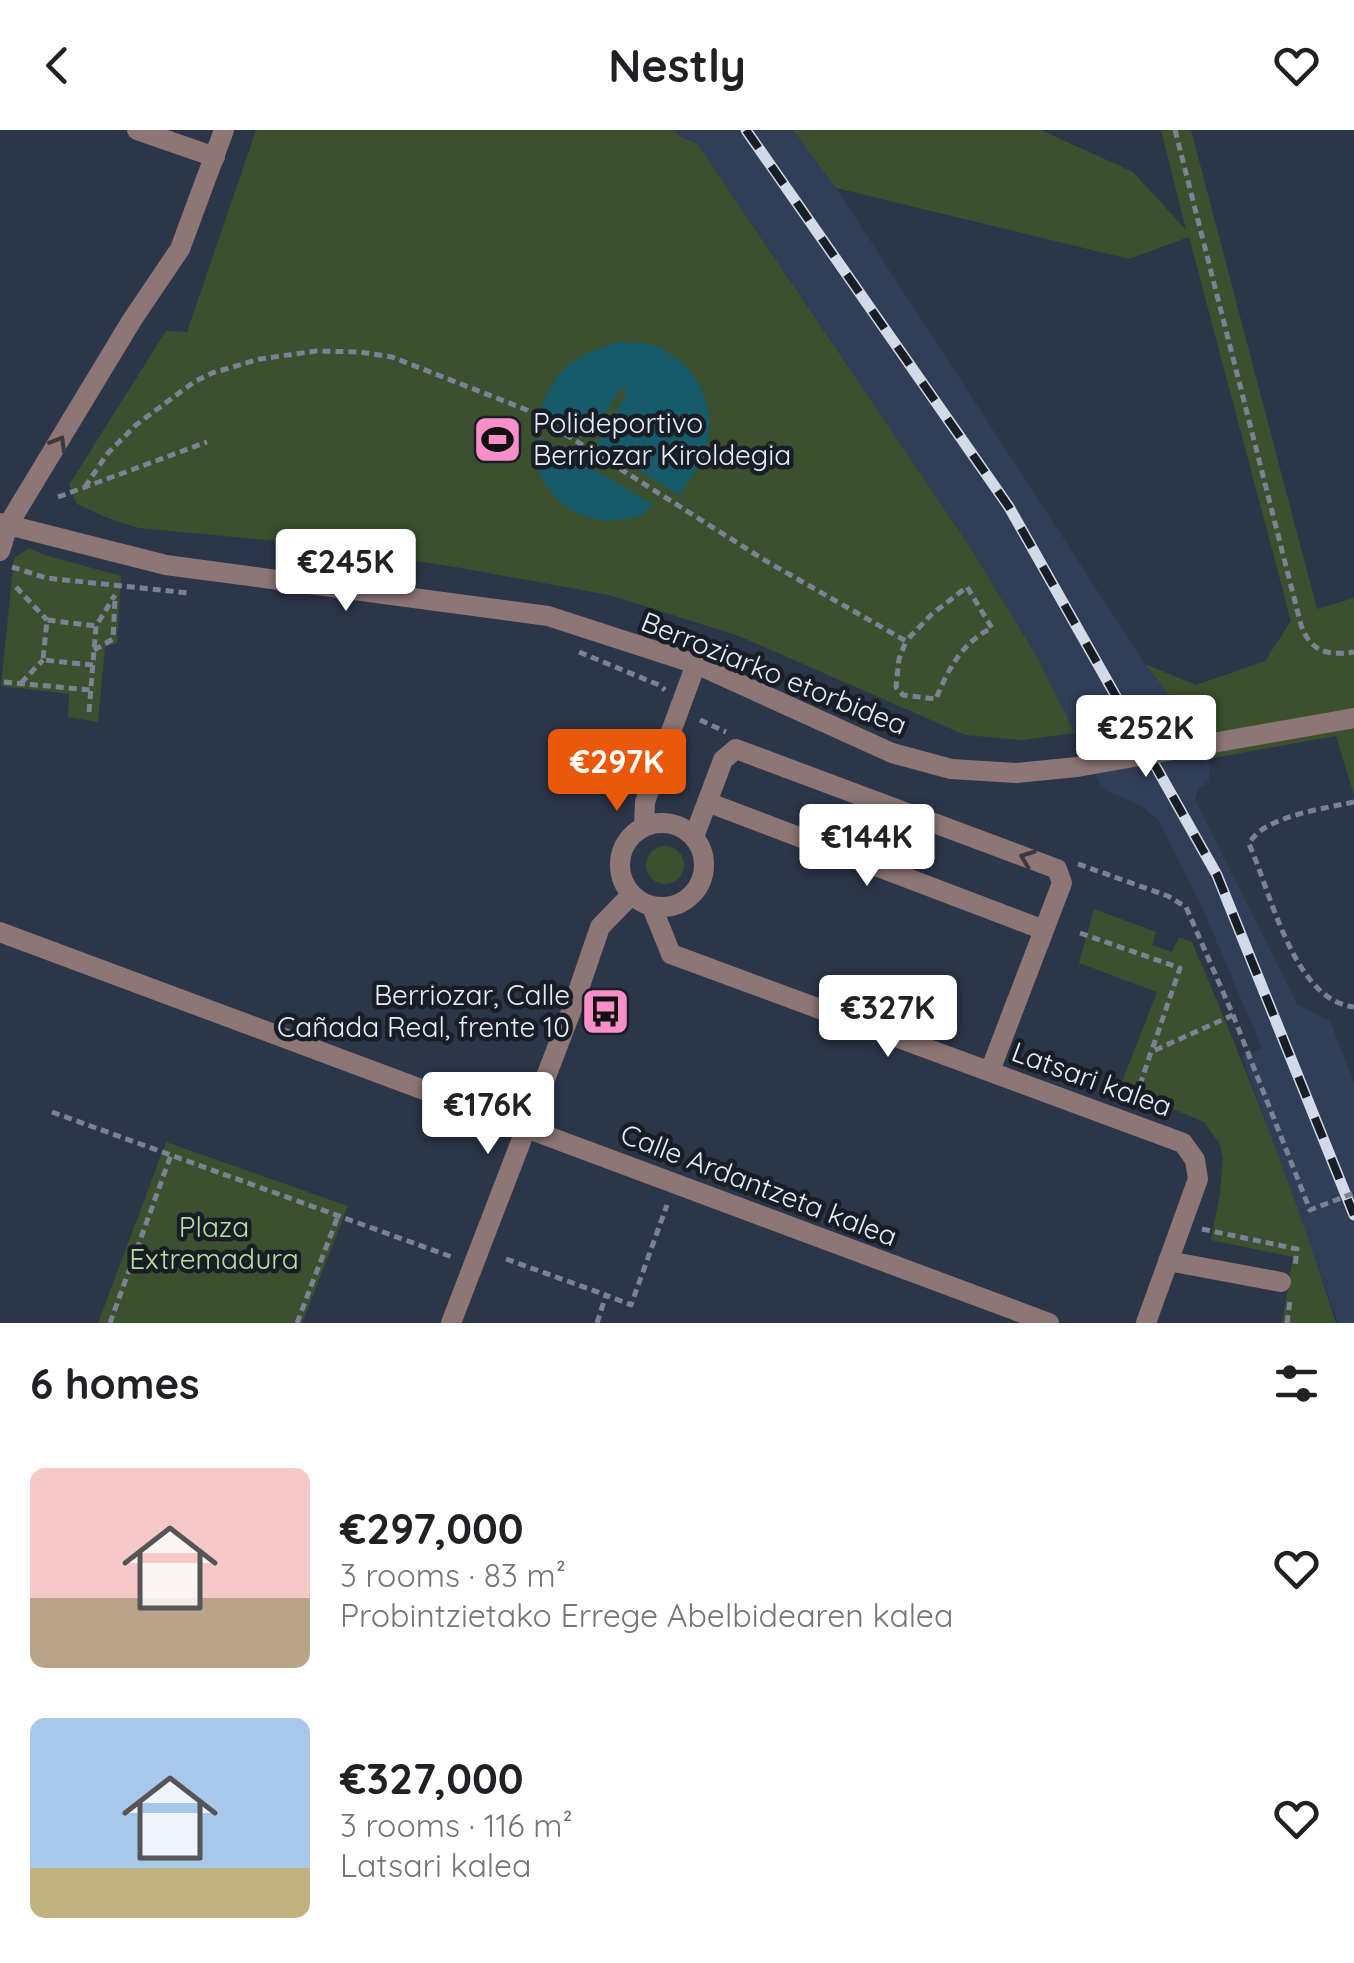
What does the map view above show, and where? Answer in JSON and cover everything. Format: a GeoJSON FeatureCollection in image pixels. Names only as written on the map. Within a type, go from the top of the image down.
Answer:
{"type":"FeatureCollection","features":[{"type":"Feature","properties":{"kind":"street"},"geometry":{"type":"LineString","coordinates":[[137,130],[215,157]]}},
{"type":"Feature","properties":{"kind":"street"},"geometry":{"type":"LineString","coordinates":[[0,551],[4,524],[180,249],[224,130]]}},
{"type":"Feature","properties":{"kind":"street","name":"Berroziarko etorbidea"},"geometry":{"type":"LineString","coordinates":[[4,524],[166,565],[548,616],[696,664],[892,753],[951,769],[1016,773],[1077,767],[1354,718]]}},
{"type":"Feature","properties":{"kind":"street"},"geometry":{"type":"LineString","coordinates":[[644,826],[646,802],[696,664]]}},
{"type":"Feature","properties":{"kind":"street"},"geometry":{"type":"LineString","coordinates":[[694,837],[723,760],[736,749],[1057,869],[1062,884],[990,1071]]}},
{"type":"Feature","properties":{"kind":"street"},"geometry":{"type":"LineString","coordinates":[[707,802],[1044,930]]}},
{"type":"Feature","properties":{"kind":"street"},"geometry":{"type":"LineString","coordinates":[[658,822],[683,828],[694,837],[704,861],[703,875],[690,897],[666,908],[641,902],[631,895],[623,884],[620,857],[633,834],[658,822]]}},
{"type":"Feature","properties":{"kind":"street"},"geometry":{"type":"LineString","coordinates":[[451,1323],[600,927],[631,895]]}},
{"type":"Feature","properties":{"kind":"street","name":"Latsari kalea"},"geometry":{"type":"LineString","coordinates":[[652,906],[672,954],[1183,1144],[1195,1160],[1198,1179],[1168,1261]]}},
{"type":"Feature","properties":{"kind":"street","name":"Calle Ardantzeta kalea"},"geometry":{"type":"LineString","coordinates":[[0,932],[1049,1323]]}},
{"type":"Feature","properties":{"kind":"street"},"geometry":{"type":"LineString","coordinates":[[1146,1323],[1168,1261],[1281,1282]]}},
{"type":"Feature","properties":{"kind":"path"},"geometry":{"type":"LineString","coordinates":[[1174,130],[1306,640],[1323,652],[1354,652]]}},
{"type":"Feature","properties":{"kind":"path"},"geometry":{"type":"LineString","coordinates":[[85,487],[107,454],[136,426],[212,373],[260,359],[316,350],[392,357],[527,410],[766,561],[906,641]]}},
{"type":"Feature","properties":{"kind":"path"},"geometry":{"type":"LineString","coordinates":[[58,497],[207,442]]}},
{"type":"Feature","properties":{"kind":"path"},"geometry":{"type":"LineString","coordinates":[[0,564],[46,578],[202,595]]}},
{"type":"Feature","properties":{"kind":"path"},"geometry":{"type":"LineString","coordinates":[[16,587],[47,620],[96,626]]}},
{"type":"Feature","properties":{"kind":"path"},"geometry":{"type":"LineString","coordinates":[[967,587],[992,628],[967,646],[945,675],[936,699],[902,696],[896,687],[898,658],[906,641],[967,587]]}},
{"type":"Feature","properties":{"kind":"path"},"geometry":{"type":"LineString","coordinates":[[89,712],[90,690],[96,626],[116,595],[113,639],[94,650]]}},
{"type":"Feature","properties":{"kind":"path"},"geometry":{"type":"LineString","coordinates":[[20,683],[43,660],[47,620]]}},
{"type":"Feature","properties":{"kind":"path","name":"Berroziarko etorbidea"},"geometry":{"type":"LineString","coordinates":[[574,650],[659,684],[702,721]]}},
{"type":"Feature","properties":{"kind":"path"},"geometry":{"type":"LineString","coordinates":[[43,660],[93,665]]}},
{"type":"Feature","properties":{"kind":"path"},"geometry":{"type":"LineString","coordinates":[[4,682],[90,690]]}},
{"type":"Feature","properties":{"kind":"path"},"geometry":{"type":"LineString","coordinates":[[1354,802],[1282,820],[1252,836],[1248,844],[1293,956],[1322,993],[1344,1006],[1354,1006]]}},
{"type":"Feature","properties":{"kind":"path"},"geometry":{"type":"LineString","coordinates":[[1102,872],[1168,896],[1186,907],[1310,1210],[1354,1193]]}},
{"type":"Feature","properties":{"kind":"path"},"geometry":{"type":"LineString","coordinates":[[1080,933],[1180,968],[1138,1088]]}},
{"type":"Feature","properties":{"kind":"path"},"geometry":{"type":"LineString","coordinates":[[1151,1052],[1232,1015]]}},
{"type":"Feature","properties":{"kind":"path"},"geometry":{"type":"LineString","coordinates":[[52,1112],[452,1258]]}},
{"type":"Feature","properties":{"kind":"path"},"geometry":{"type":"LineString","coordinates":[[110,1323],[171,1155]]}},
{"type":"Feature","properties":{"kind":"path"},"geometry":{"type":"LineString","coordinates":[[506,1258],[631,1305],[670,1198]]}},
{"type":"Feature","properties":{"kind":"path"},"geometry":{"type":"LineString","coordinates":[[297,1323],[338,1216]]}},
{"type":"Feature","properties":{"kind":"path"},"geometry":{"type":"LineString","coordinates":[[596,1323],[606,1295]]}},
{"type":"Feature","properties":{"kind":"shaded area"},"geometry":{"type":"Polygon","coordinates":[[[674,130],[793,130],[836,188],[1145,664],[1189,716],[1210,765],[1209,781],[1198,789],[1195,800],[1297,1004],[1330,1021],[1354,1082],[1354,1323],[1338,1323],[1242,1056],[1262,1048],[1201,905],[1159,821],[1142,806],[1100,784],[1038,658],[968,544],[697,143],[674,130]]]}},
{"type":"Feature","properties":{"kind":"shaded area"},"geometry":{"type":"Polygon","coordinates":[[[617,342],[648,344],[665,350],[691,373],[707,404],[709,438],[702,460],[679,495],[597,444],[627,393],[620,389],[590,439],[541,407],[554,381],[570,364],[617,342]]]}},
{"type":"Feature","properties":{"kind":"shaded area"},"geometry":{"type":"Polygon","coordinates":[[[539,437],[653,505],[642,515],[618,520],[601,520],[569,509],[546,486],[537,455],[539,437]]]}},
{"type":"Feature","properties":{"kind":"green space","name":"Polideportivo Berriozar Kiroldegia"},"geometry":{"type":"Polygon","coordinates":[[[256,130],[674,130],[697,143],[968,544],[1038,658],[1075,733],[1022,740],[965,735],[739,636],[609,595],[308,544],[139,528],[77,504],[69,485],[166,331],[187,332],[256,130]]]}},
{"type":"Feature","properties":{"kind":"green space"},"geometry":{"type":"Polygon","coordinates":[[[793,130],[1041,130],[1133,172],[1186,230],[1161,130],[1191,130],[1317,609],[1354,598],[1354,795],[1336,736],[1207,759],[1189,716],[1145,664],[1196,685],[1265,661],[1291,621],[1189,237],[1129,259],[836,188],[793,130]]]}},
{"type":"Feature","properties":{"kind":"green space"},"geometry":{"type":"Polygon","coordinates":[[[29,548],[121,576],[117,643],[105,647],[98,722],[68,717],[69,694],[1,686],[14,558],[29,548]]]}},
{"type":"Feature","properties":{"kind":"green space"},"geometry":{"type":"Polygon","coordinates":[[[665,846],[678,852],[684,865],[678,878],[665,884],[652,878],[646,865],[652,852],[665,846]]]}},
{"type":"Feature","properties":{"kind":"green space"},"geometry":{"type":"Polygon","coordinates":[[[1094,909],[1156,932],[1152,945],[1172,952],[1179,937],[1192,942],[1269,1131],[1336,1323],[1282,1323],[1293,1257],[1211,1240],[1220,1193],[1220,1144],[1204,1122],[1120,1087],[1157,992],[1079,963],[1094,909]]]}},
{"type":"Feature","properties":{"kind":"green space","name":"Plaza Extremadura"},"geometry":{"type":"Polygon","coordinates":[[[166,1142],[348,1206],[302,1323],[98,1323],[166,1142]]]}},
{"type":"Feature","properties":{"kind":"railway"},"geometry":{"type":"LineString","coordinates":[[746,130],[1009,507],[1217,875],[1354,1215]]}},
{"type":"Feature","properties":{"kind":"place","name":"Polideportivo Berriozar Kiroldegia"},"geometry":{"type":"Point","coordinates":[498,439]}},
{"type":"Feature","properties":{"kind":"place","name":"Berriozar, Calle Cañada Real, frente 10"},"geometry":{"type":"Point","coordinates":[605,1011]}}]}
